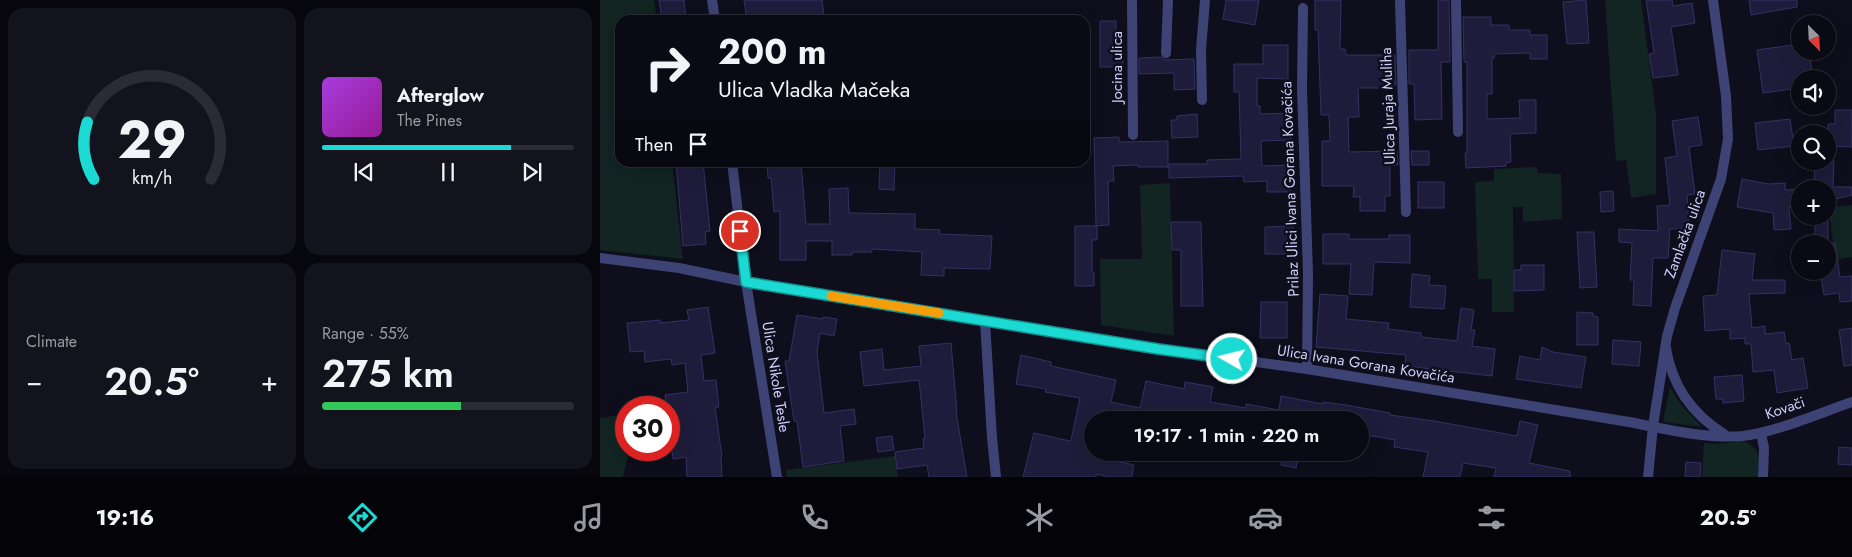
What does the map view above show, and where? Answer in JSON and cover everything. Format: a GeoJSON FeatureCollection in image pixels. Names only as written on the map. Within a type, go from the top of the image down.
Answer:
{"type":"FeatureCollection","features":[{"type":"Feature","properties":{"kind":"street"},"geometry":{"type":"LineString","coordinates":[[712,0],[714,15]]}},
{"type":"Feature","properties":{"kind":"street","name":"Jocina ulica"},"geometry":{"type":"LineString","coordinates":[[1132,0],[1133,135]]}},
{"type":"Feature","properties":{"kind":"street"},"geometry":{"type":"LineString","coordinates":[[1166,53],[1168,0]]}},
{"type":"Feature","properties":{"kind":"street"},"geometry":{"type":"LineString","coordinates":[[1202,100],[1201,50],[1205,0]]}},
{"type":"Feature","properties":{"kind":"street","name":"Ulica Juraja Muliha"},"geometry":{"type":"LineString","coordinates":[[1400,0],[1406,212]]}},
{"type":"Feature","properties":{"kind":"street"},"geometry":{"type":"LineString","coordinates":[[1456,0],[1458,132]]}},
{"type":"Feature","properties":{"kind":"street","name":"Zamlačka ulica"},"geometry":{"type":"LineString","coordinates":[[1648,477],[1666,344],[1675,308],[1721,179],[1728,139],[1726,96],[1713,0]]}},
{"type":"Feature","properties":{"kind":"street","name":"Prilaz Ulici Ivana Gorana Kovačića"},"geometry":{"type":"LineString","coordinates":[[1302,8],[1302,89],[1308,274],[1307,369]]}},
{"type":"Feature","properties":{"kind":"street","name":"Ulica Nikole Tesle"},"geometry":{"type":"LineString","coordinates":[[733,167],[746,282],[776,477]]}},
{"type":"Feature","properties":{"kind":"street","name":"Ulica Ivana Gorana Kovačića"},"geometry":{"type":"LineString","coordinates":[[600,258],[679,268],[746,282],[985,321],[1158,349],[1307,369],[1654,426]]}},
{"type":"Feature","properties":{"kind":"street"},"geometry":{"type":"LineString","coordinates":[[985,321],[996,477]]}},
{"type":"Feature","properties":{"kind":"street"},"geometry":{"type":"LineString","coordinates":[[1666,344],[1672,370],[1687,400],[1698,414],[1726,436]]}},
{"type":"Feature","properties":{"kind":"street","name":"Kovači"},"geometry":{"type":"LineString","coordinates":[[1654,426],[1676,431],[1741,436],[1761,433],[1852,402]]}},
{"type":"Feature","properties":{"kind":"street"},"geometry":{"type":"LineString","coordinates":[[1761,433],[1764,448],[1763,477]]}},
{"type":"Feature","properties":{"kind":"green space"},"geometry":{"type":"Polygon","coordinates":[[[600,0],[654,0],[656,15],[615,15],[615,167],[672,167],[683,259],[600,250],[600,0]]]}},
{"type":"Feature","properties":{"kind":"green space"},"geometry":{"type":"Polygon","coordinates":[[[1605,0],[1641,0],[1656,114],[1656,194],[1631,198],[1626,160],[1616,161],[1605,0]]]}},
{"type":"Feature","properties":{"kind":"green space"},"geometry":{"type":"Polygon","coordinates":[[[1537,167],[1538,173],[1561,174],[1562,219],[1523,222],[1523,207],[1513,207],[1514,312],[1492,312],[1492,279],[1478,279],[1475,182],[1494,181],[1494,169],[1537,167]]]}},
{"type":"Feature","properties":{"kind":"green space"},"geometry":{"type":"Polygon","coordinates":[[[1170,183],[1174,336],[1101,325],[1100,259],[1142,259],[1140,185],[1170,183]]]}},
{"type":"Feature","properties":{"kind":"green space"},"geometry":{"type":"Polygon","coordinates":[[[1852,205],[1852,257],[1836,260],[1836,235],[1832,235],[1831,225],[1836,225],[1836,207],[1852,205]]]}},
{"type":"Feature","properties":{"kind":"green space"},"geometry":{"type":"Polygon","coordinates":[[[1670,387],[1681,405],[1702,427],[1663,422],[1670,387]]]}},
{"type":"Feature","properties":{"kind":"green space"},"geometry":{"type":"Polygon","coordinates":[[[615,416],[615,461],[627,461],[623,477],[600,477],[600,418],[615,416]]]}},
{"type":"Feature","properties":{"kind":"green space"},"geometry":{"type":"Polygon","coordinates":[[[1742,441],[1753,447],[1758,454],[1758,477],[1702,477],[1704,443],[1718,444],[1742,441]]]}},
{"type":"Feature","properties":{"kind":"green space"},"geometry":{"type":"Polygon","coordinates":[[[895,456],[898,477],[787,477],[786,470],[895,456]]]}},
{"type":"Feature","properties":{"kind":"building"},"geometry":{"type":"Polygon","coordinates":[[[659,0],[684,0],[686,15],[661,15],[659,0]]]}},
{"type":"Feature","properties":{"kind":"building"},"geometry":{"type":"Polygon","coordinates":[[[744,0],[822,0],[824,15],[746,15],[744,0]]]}},
{"type":"Feature","properties":{"kind":"building"},"geometry":{"type":"Polygon","coordinates":[[[1226,0],[1259,0],[1255,25],[1223,19],[1226,0]]]}},
{"type":"Feature","properties":{"kind":"building"},"geometry":{"type":"Polygon","coordinates":[[[1315,0],[1341,0],[1340,49],[1345,49],[1346,55],[1395,55],[1396,85],[1386,85],[1386,88],[1358,88],[1359,117],[1348,117],[1349,152],[1397,151],[1398,165],[1390,165],[1390,196],[1385,196],[1385,211],[1360,211],[1360,197],[1353,197],[1354,186],[1322,186],[1322,141],[1330,141],[1329,115],[1321,115],[1318,30],[1315,30],[1315,0]]]}},
{"type":"Feature","properties":{"kind":"building"},"geometry":{"type":"Polygon","coordinates":[[[1438,0],[1449,0],[1450,62],[1441,62],[1442,119],[1415,120],[1414,84],[1409,84],[1409,50],[1438,50],[1438,0]]]}},
{"type":"Feature","properties":{"kind":"building"},"geometry":{"type":"Polygon","coordinates":[[[1586,0],[1589,43],[1567,44],[1563,2],[1586,0]]]}},
{"type":"Feature","properties":{"kind":"building"},"geometry":{"type":"Polygon","coordinates":[[[1646,0],[1672,0],[1673,6],[1692,3],[1695,23],[1671,27],[1678,75],[1653,78],[1649,54],[1654,53],[1646,0]]]}},
{"type":"Feature","properties":{"kind":"building"},"geometry":{"type":"Polygon","coordinates":[[[1749,0],[1797,0],[1797,7],[1751,15],[1749,0]]]}},
{"type":"Feature","properties":{"kind":"building"},"geometry":{"type":"Polygon","coordinates":[[[1463,17],[1491,17],[1491,25],[1509,25],[1509,30],[1530,30],[1530,35],[1547,35],[1547,59],[1530,59],[1530,53],[1494,54],[1494,58],[1492,58],[1492,94],[1487,94],[1487,119],[1520,118],[1519,100],[1536,100],[1536,133],[1510,134],[1511,162],[1506,163],[1506,166],[1466,168],[1467,62],[1464,62],[1463,17]]]}},
{"type":"Feature","properties":{"kind":"building"},"geometry":{"type":"Polygon","coordinates":[[[1100,21],[1116,21],[1116,38],[1123,38],[1123,67],[1100,67],[1100,21]]]}},
{"type":"Feature","properties":{"kind":"building"},"geometry":{"type":"Polygon","coordinates":[[[1263,45],[1288,45],[1288,79],[1257,78],[1257,106],[1260,106],[1260,114],[1290,113],[1291,140],[1261,141],[1262,166],[1290,165],[1291,192],[1267,192],[1267,181],[1244,182],[1243,176],[1169,178],[1169,164],[1207,164],[1207,160],[1241,159],[1239,92],[1234,92],[1234,64],[1263,64],[1263,45]]]}},
{"type":"Feature","properties":{"kind":"building"},"geometry":{"type":"Polygon","coordinates":[[[1791,45],[1791,60],[1810,60],[1812,70],[1791,70],[1791,89],[1763,93],[1757,50],[1791,45]]]}},
{"type":"Feature","properties":{"kind":"building"},"geometry":{"type":"Polygon","coordinates":[[[1161,57],[1165,60],[1194,59],[1195,89],[1174,90],[1174,73],[1139,74],[1139,58],[1161,57]]]}},
{"type":"Feature","properties":{"kind":"building"},"geometry":{"type":"Polygon","coordinates":[[[1836,110],[1852,110],[1852,147],[1836,146],[1836,125],[1828,125],[1835,124],[1836,110]]]}},
{"type":"Feature","properties":{"kind":"building"},"geometry":{"type":"Polygon","coordinates":[[[1197,114],[1198,137],[1172,138],[1171,120],[1177,120],[1177,116],[1197,114]]]}},
{"type":"Feature","properties":{"kind":"building"},"geometry":{"type":"Polygon","coordinates":[[[1698,117],[1702,145],[1689,147],[1695,194],[1687,195],[1689,228],[1670,229],[1668,258],[1653,258],[1651,306],[1633,305],[1634,280],[1630,280],[1632,243],[1619,242],[1619,229],[1658,231],[1657,206],[1670,205],[1665,158],[1677,156],[1672,121],[1698,117]]]}},
{"type":"Feature","properties":{"kind":"building"},"geometry":{"type":"Polygon","coordinates":[[[1790,119],[1791,146],[1758,150],[1755,123],[1790,119]]]}},
{"type":"Feature","properties":{"kind":"building"},"geometry":{"type":"Polygon","coordinates":[[[1119,137],[1119,142],[1168,141],[1168,167],[1113,166],[1114,181],[1108,181],[1109,225],[1096,226],[1094,138],[1119,137]]]}},
{"type":"Feature","properties":{"kind":"building"},"geometry":{"type":"Polygon","coordinates":[[[1411,151],[1429,151],[1429,165],[1412,165],[1411,151]]]}},
{"type":"Feature","properties":{"kind":"building"},"geometry":{"type":"Polygon","coordinates":[[[676,167],[704,167],[710,231],[705,232],[706,244],[683,246],[676,167]]]}},
{"type":"Feature","properties":{"kind":"building"},"geometry":{"type":"Polygon","coordinates":[[[767,167],[801,167],[806,224],[830,224],[829,189],[848,188],[849,213],[915,214],[915,229],[940,230],[939,234],[992,236],[990,269],[944,268],[944,276],[921,275],[922,252],[872,249],[872,252],[852,252],[852,255],[832,255],[832,241],[806,241],[806,260],[780,260],[780,211],[774,212],[771,178],[768,178],[767,167]]]}},
{"type":"Feature","properties":{"kind":"building"},"geometry":{"type":"Polygon","coordinates":[[[880,167],[895,167],[894,190],[879,189],[880,167]]]}},
{"type":"Feature","properties":{"kind":"building"},"geometry":{"type":"Polygon","coordinates":[[[1815,170],[1834,170],[1833,180],[1814,180],[1815,170]]]}},
{"type":"Feature","properties":{"kind":"building"},"geometry":{"type":"Polygon","coordinates":[[[1742,179],[1768,184],[1785,183],[1785,190],[1791,190],[1791,207],[1789,207],[1791,229],[1774,230],[1773,213],[1737,207],[1742,179]]]}},
{"type":"Feature","properties":{"kind":"building"},"geometry":{"type":"Polygon","coordinates":[[[1418,182],[1444,182],[1444,208],[1418,208],[1418,182]]]}},
{"type":"Feature","properties":{"kind":"building"},"geometry":{"type":"Polygon","coordinates":[[[1836,187],[1852,187],[1852,195],[1836,199],[1836,187]]]}},
{"type":"Feature","properties":{"kind":"building"},"geometry":{"type":"Polygon","coordinates":[[[1613,191],[1614,211],[1601,212],[1600,192],[1613,191]]]}},
{"type":"Feature","properties":{"kind":"building"},"geometry":{"type":"Polygon","coordinates":[[[1171,222],[1201,222],[1203,306],[1181,306],[1181,250],[1172,250],[1171,222]]]}},
{"type":"Feature","properties":{"kind":"building"},"geometry":{"type":"Polygon","coordinates":[[[1815,225],[1828,225],[1828,235],[1815,235],[1815,225]]]}},
{"type":"Feature","properties":{"kind":"building"},"geometry":{"type":"Polygon","coordinates":[[[1075,226],[1097,226],[1097,240],[1092,240],[1094,286],[1075,286],[1075,226]]]}},
{"type":"Feature","properties":{"kind":"building"},"geometry":{"type":"Polygon","coordinates":[[[1293,226],[1293,254],[1265,254],[1265,227],[1293,226]]]}},
{"type":"Feature","properties":{"kind":"building"},"geometry":{"type":"Polygon","coordinates":[[[1577,232],[1594,232],[1597,287],[1580,288],[1577,232]]]}},
{"type":"Feature","properties":{"kind":"building"},"geometry":{"type":"Polygon","coordinates":[[[1323,234],[1349,234],[1349,239],[1389,239],[1389,235],[1410,235],[1410,263],[1374,262],[1372,295],[1349,294],[1351,264],[1323,264],[1323,234]]]}},
{"type":"Feature","properties":{"kind":"building"},"geometry":{"type":"Polygon","coordinates":[[[1722,250],[1755,254],[1752,280],[1785,280],[1785,293],[1749,294],[1752,328],[1765,326],[1765,334],[1784,332],[1786,344],[1789,343],[1792,360],[1803,358],[1808,388],[1777,393],[1774,370],[1753,372],[1751,344],[1745,344],[1745,338],[1730,339],[1730,329],[1705,331],[1703,296],[1717,295],[1722,250]]]}},
{"type":"Feature","properties":{"kind":"building"},"geometry":{"type":"Polygon","coordinates":[[[1836,250],[1840,277],[1852,276],[1852,301],[1840,302],[1839,293],[1824,295],[1822,280],[1836,280],[1836,250]]]}},
{"type":"Feature","properties":{"kind":"building"},"geometry":{"type":"Polygon","coordinates":[[[1521,265],[1544,265],[1544,290],[1514,291],[1514,270],[1521,270],[1521,265]]]}},
{"type":"Feature","properties":{"kind":"building"},"geometry":{"type":"Polygon","coordinates":[[[1412,274],[1430,276],[1429,285],[1446,286],[1444,309],[1410,307],[1412,274]]]}},
{"type":"Feature","properties":{"kind":"building"},"geometry":{"type":"Polygon","coordinates":[[[1320,294],[1348,296],[1346,319],[1389,323],[1388,329],[1421,333],[1421,337],[1457,341],[1461,308],[1474,310],[1471,330],[1475,330],[1472,346],[1495,349],[1492,376],[1405,366],[1406,355],[1316,347],[1320,294]]]}},
{"type":"Feature","properties":{"kind":"building"},"geometry":{"type":"Polygon","coordinates":[[[1261,302],[1287,302],[1287,338],[1260,338],[1261,302]]]}},
{"type":"Feature","properties":{"kind":"building"},"geometry":{"type":"Polygon","coordinates":[[[708,307],[715,353],[701,355],[704,381],[716,380],[719,407],[715,407],[722,456],[722,477],[687,477],[686,457],[680,458],[680,396],[665,395],[688,392],[685,363],[672,365],[671,359],[645,362],[644,351],[630,352],[627,323],[660,320],[660,323],[689,320],[687,310],[708,307]]]}},
{"type":"Feature","properties":{"kind":"building"},"geometry":{"type":"Polygon","coordinates":[[[1577,312],[1593,313],[1593,316],[1598,317],[1598,345],[1577,345],[1577,312]]]}},
{"type":"Feature","properties":{"kind":"building"},"geometry":{"type":"Polygon","coordinates":[[[797,315],[837,319],[834,336],[820,333],[817,352],[824,413],[854,409],[856,424],[840,426],[844,461],[803,467],[797,421],[794,421],[785,361],[789,361],[797,315]]]}},
{"type":"Feature","properties":{"kind":"building"},"geometry":{"type":"Polygon","coordinates":[[[1852,328],[1852,365],[1844,366],[1839,330],[1852,328]]]}},
{"type":"Feature","properties":{"kind":"building"},"geometry":{"type":"Polygon","coordinates":[[[1613,340],[1641,342],[1639,366],[1612,364],[1613,340]]]}},
{"type":"Feature","properties":{"kind":"building"},"geometry":{"type":"Polygon","coordinates":[[[951,343],[956,412],[967,477],[929,477],[927,465],[897,469],[895,452],[924,448],[923,439],[925,438],[919,380],[864,386],[860,352],[882,349],[884,370],[921,366],[919,346],[951,343]]]}},
{"type":"Feature","properties":{"kind":"building"},"geometry":{"type":"Polygon","coordinates":[[[1542,347],[1553,352],[1586,357],[1581,388],[1516,379],[1520,356],[1540,360],[1542,347]]]}},
{"type":"Feature","properties":{"kind":"building"},"geometry":{"type":"Polygon","coordinates":[[[1021,355],[1051,362],[1051,366],[1116,380],[1111,402],[1140,408],[1146,381],[1184,389],[1185,382],[1213,387],[1210,402],[1246,408],[1246,404],[1279,410],[1281,396],[1323,404],[1323,402],[1346,405],[1390,413],[1390,415],[1517,436],[1520,421],[1538,425],[1529,463],[1570,471],[1570,477],[1494,477],[1496,468],[1463,463],[1460,477],[1423,477],[1428,452],[1394,447],[1395,440],[1369,435],[1369,411],[1084,411],[1084,461],[1117,461],[1134,465],[1132,477],[1108,477],[1096,474],[1096,477],[1023,477],[1034,433],[1071,440],[1080,398],[1045,392],[1046,389],[1016,384],[1021,355]]]}},
{"type":"Feature","properties":{"kind":"building"},"geometry":{"type":"Polygon","coordinates":[[[1742,375],[1744,401],[1723,403],[1723,399],[1716,399],[1714,377],[1742,375]]]}},
{"type":"Feature","properties":{"kind":"building"},"geometry":{"type":"Polygon","coordinates":[[[892,436],[894,450],[878,452],[876,438],[892,436]]]}},
{"type":"Feature","properties":{"kind":"building"},"geometry":{"type":"Polygon","coordinates":[[[1839,447],[1852,448],[1852,465],[1838,464],[1839,447]]]}},
{"type":"Feature","properties":{"kind":"building"},"geometry":{"type":"Polygon","coordinates":[[[1282,461],[1297,461],[1296,468],[1281,465],[1282,461]]]}},
{"type":"Feature","properties":{"kind":"building"},"geometry":{"type":"Polygon","coordinates":[[[1686,462],[1701,463],[1700,477],[1685,477],[1686,462]]]}},
{"type":"Feature","properties":{"kind":"slow traffic"},"geometry":{"type":"LineString","coordinates":[[831,296],[939,313]]}},
{"type":"Feature","properties":{"kind":"route"},"geometry":{"type":"LineString","coordinates":[[740,231],[746,282],[1158,349],[1232,359]]}}]}
